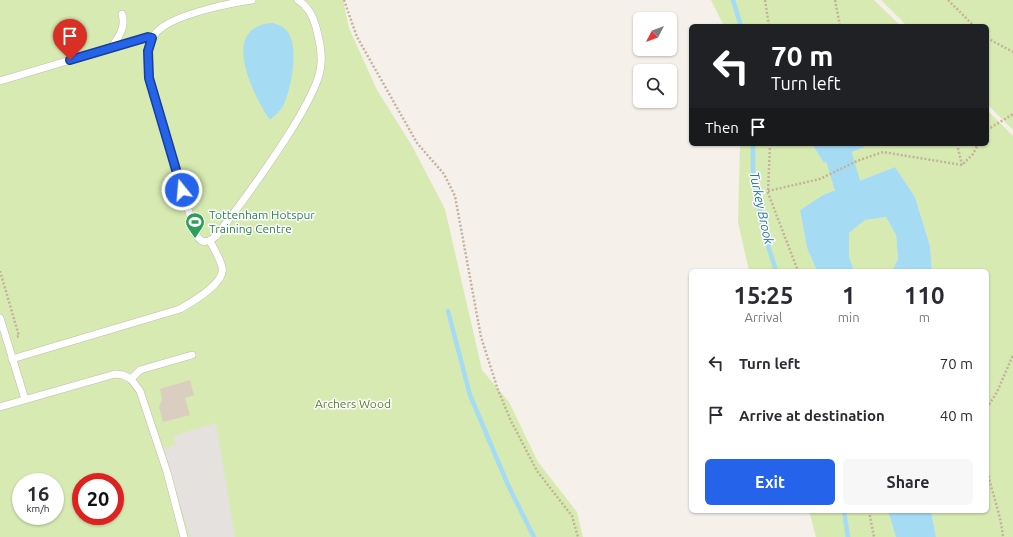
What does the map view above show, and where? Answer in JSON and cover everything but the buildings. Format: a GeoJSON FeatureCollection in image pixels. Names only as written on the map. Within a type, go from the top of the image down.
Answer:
{"type":"FeatureCollection","features":[{"type":"Feature","properties":{"kind":"lane"},"geometry":{"type":"LineString","coordinates":[[252,0],[224,5],[172,22],[159,29],[152,38],[148,51],[149,78],[195,232],[200,241],[210,241],[226,224],[266,169],[304,108],[316,84],[320,74],[321,60],[318,34],[313,18],[307,7],[298,0]]}},
{"type":"Feature","properties":{"kind":"lane"},"geometry":{"type":"LineString","coordinates":[[111,48],[119,38],[123,27],[124,20],[122,14]]}},
{"type":"Feature","properties":{"kind":"lane"},"geometry":{"type":"LineString","coordinates":[[0,81],[148,37],[152,38]]}},
{"type":"Feature","properties":{"kind":"lane"},"geometry":{"type":"LineString","coordinates":[[12,359],[180,309],[188,305],[213,286],[222,274],[222,267],[210,241]]}},
{"type":"Feature","properties":{"kind":"lane"},"geometry":{"type":"LineString","coordinates":[[0,318],[25,399]]}},
{"type":"Feature","properties":{"kind":"lane"},"geometry":{"type":"LineString","coordinates":[[131,379],[140,370],[192,355]]}},
{"type":"Feature","properties":{"kind":"lane"},"geometry":{"type":"LineString","coordinates":[[0,407],[115,374],[123,375],[131,379],[140,392],[167,472],[184,537]]}},
{"type":"Feature","properties":{"kind":"path"},"geometry":{"type":"LineString","coordinates":[[344,0],[357,37],[418,143],[444,174],[455,196],[481,337],[498,390],[511,421],[537,471],[572,516],[578,537]]}},
{"type":"Feature","properties":{"kind":"path"},"geometry":{"type":"LineString","coordinates":[[765,0],[769,24]]}},
{"type":"Feature","properties":{"kind":"path"},"geometry":{"type":"LineString","coordinates":[[835,0],[840,24]]}},
{"type":"Feature","properties":{"kind":"path"},"geometry":{"type":"LineString","coordinates":[[948,0],[972,24]]}},
{"type":"Feature","properties":{"kind":"path"},"geometry":{"type":"LineString","coordinates":[[989,39],[1013,52]]}},
{"type":"Feature","properties":{"kind":"path"},"geometry":{"type":"LineString","coordinates":[[989,129],[1013,114]]}},
{"type":"Feature","properties":{"kind":"path"},"geometry":{"type":"LineString","coordinates":[[770,146],[768,190],[797,269]]}},
{"type":"Feature","properties":{"kind":"path"},"geometry":{"type":"LineString","coordinates":[[957,146],[962,165]]}},
{"type":"Feature","properties":{"kind":"path"},"geometry":{"type":"LineString","coordinates":[[962,165],[973,154],[977,146]]}},
{"type":"Feature","properties":{"kind":"path"},"geometry":{"type":"LineString","coordinates":[[768,190],[820,179],[857,161],[883,152],[962,165]]}},
{"type":"Feature","properties":{"kind":"path"},"geometry":{"type":"LineString","coordinates":[[989,405],[997,392],[1013,354]]}},
{"type":"Feature","properties":{"kind":"path"},"geometry":{"type":"LineString","coordinates":[[989,480],[1002,525],[1002,537]]}},
{"type":"Feature","properties":{"kind":"path"},"geometry":{"type":"LineString","coordinates":[[869,513],[874,537]]}},
{"type":"Feature","properties":{"kind":"green space","name":"Tottenham Hotspur Training Centre"},"geometry":{"type":"Polygon","coordinates":[[[0,0],[343,0],[349,28],[377,90],[411,144],[445,209],[482,370],[509,402],[538,462],[577,512],[583,537],[0,537],[0,0]]]}},
{"type":"Feature","properties":{"kind":"green space"},"geometry":{"type":"Polygon","coordinates":[[[711,0],[874,0],[899,24],[723,24],[711,0]]]}},
{"type":"Feature","properties":{"kind":"green space"},"geometry":{"type":"Polygon","coordinates":[[[881,0],[1013,0],[1013,130],[989,106],[989,24],[905,24],[881,0]]]}},
{"type":"Feature","properties":{"kind":"green space"},"geometry":{"type":"Polygon","coordinates":[[[989,112],[1013,136],[1013,537],[936,537],[931,513],[989,513],[989,269],[932,269],[930,246],[915,197],[895,167],[823,195],[800,210],[807,248],[816,269],[749,269],[738,222],[740,146],[813,146],[824,163],[865,147],[989,146],[989,112]]]}},
{"type":"Feature","properties":{"kind":"green space"},"geometry":{"type":"Polygon","coordinates":[[[886,217],[896,235],[898,259],[893,269],[853,269],[849,256],[849,233],[865,220],[886,217]]]}},
{"type":"Feature","properties":{"kind":"green space"},"geometry":{"type":"Polygon","coordinates":[[[810,513],[889,513],[896,537],[816,537],[810,513]]]}},
{"type":"Feature","properties":{"kind":"shaded area"},"geometry":{"type":"Polygon","coordinates":[[[216,423],[235,537],[190,537],[164,449],[176,445],[173,436],[216,423]]]}},
{"type":"Feature","properties":{"kind":"water"},"geometry":{"type":"Polygon","coordinates":[[[273,23],[279,25],[287,31],[291,38],[294,57],[289,90],[286,99],[279,112],[270,120],[263,109],[249,79],[244,63],[243,48],[247,36],[256,27],[273,23]]]}},
{"type":"Feature","properties":{"kind":"water"},"geometry":{"type":"Polygon","coordinates":[[[813,146],[865,146],[865,147],[824,163],[813,146]]]}},
{"type":"Feature","properties":{"kind":"water"},"geometry":{"type":"Polygon","coordinates":[[[895,167],[915,197],[930,246],[932,269],[893,269],[898,259],[896,235],[886,217],[865,220],[849,233],[849,256],[853,269],[816,269],[807,248],[800,210],[823,195],[895,167]]]}},
{"type":"Feature","properties":{"kind":"water"},"geometry":{"type":"Polygon","coordinates":[[[889,513],[931,513],[936,537],[896,537],[889,513]]]}},
{"type":"Feature","properties":{"kind":"waterway","name":"Turkey Brook"},"geometry":{"type":"LineString","coordinates":[[733,0],[740,24]]}},
{"type":"Feature","properties":{"kind":"waterway","name":"Turkey Brook"},"geometry":{"type":"LineString","coordinates":[[753,146],[753,176],[766,239],[775,269]]}},
{"type":"Feature","properties":{"kind":"waterway"},"geometry":{"type":"LineString","coordinates":[[839,157],[847,184]]}},
{"type":"Feature","properties":{"kind":"waterway"},"geometry":{"type":"LineString","coordinates":[[448,311],[470,395],[508,485],[534,537]]}},
{"type":"Feature","properties":{"kind":"waterway","name":"Turkey Brook"},"geometry":{"type":"LineString","coordinates":[[844,513],[848,537]]}},
{"type":"Feature","properties":{"kind":"place","name":"Tottenham Hotspur Training Centre"},"geometry":{"type":"Point","coordinates":[195,239]}},
{"type":"Feature","properties":{"kind":"route"},"geometry":{"type":"LineString","coordinates":[[70,60],[148,37],[152,38],[148,51],[149,78],[182,190]]}},
{"type":"Feature","properties":{"kind":"park label","name":"Archers Wood"},"geometry":{"type":"Point","coordinates":[353,404]}}]}
